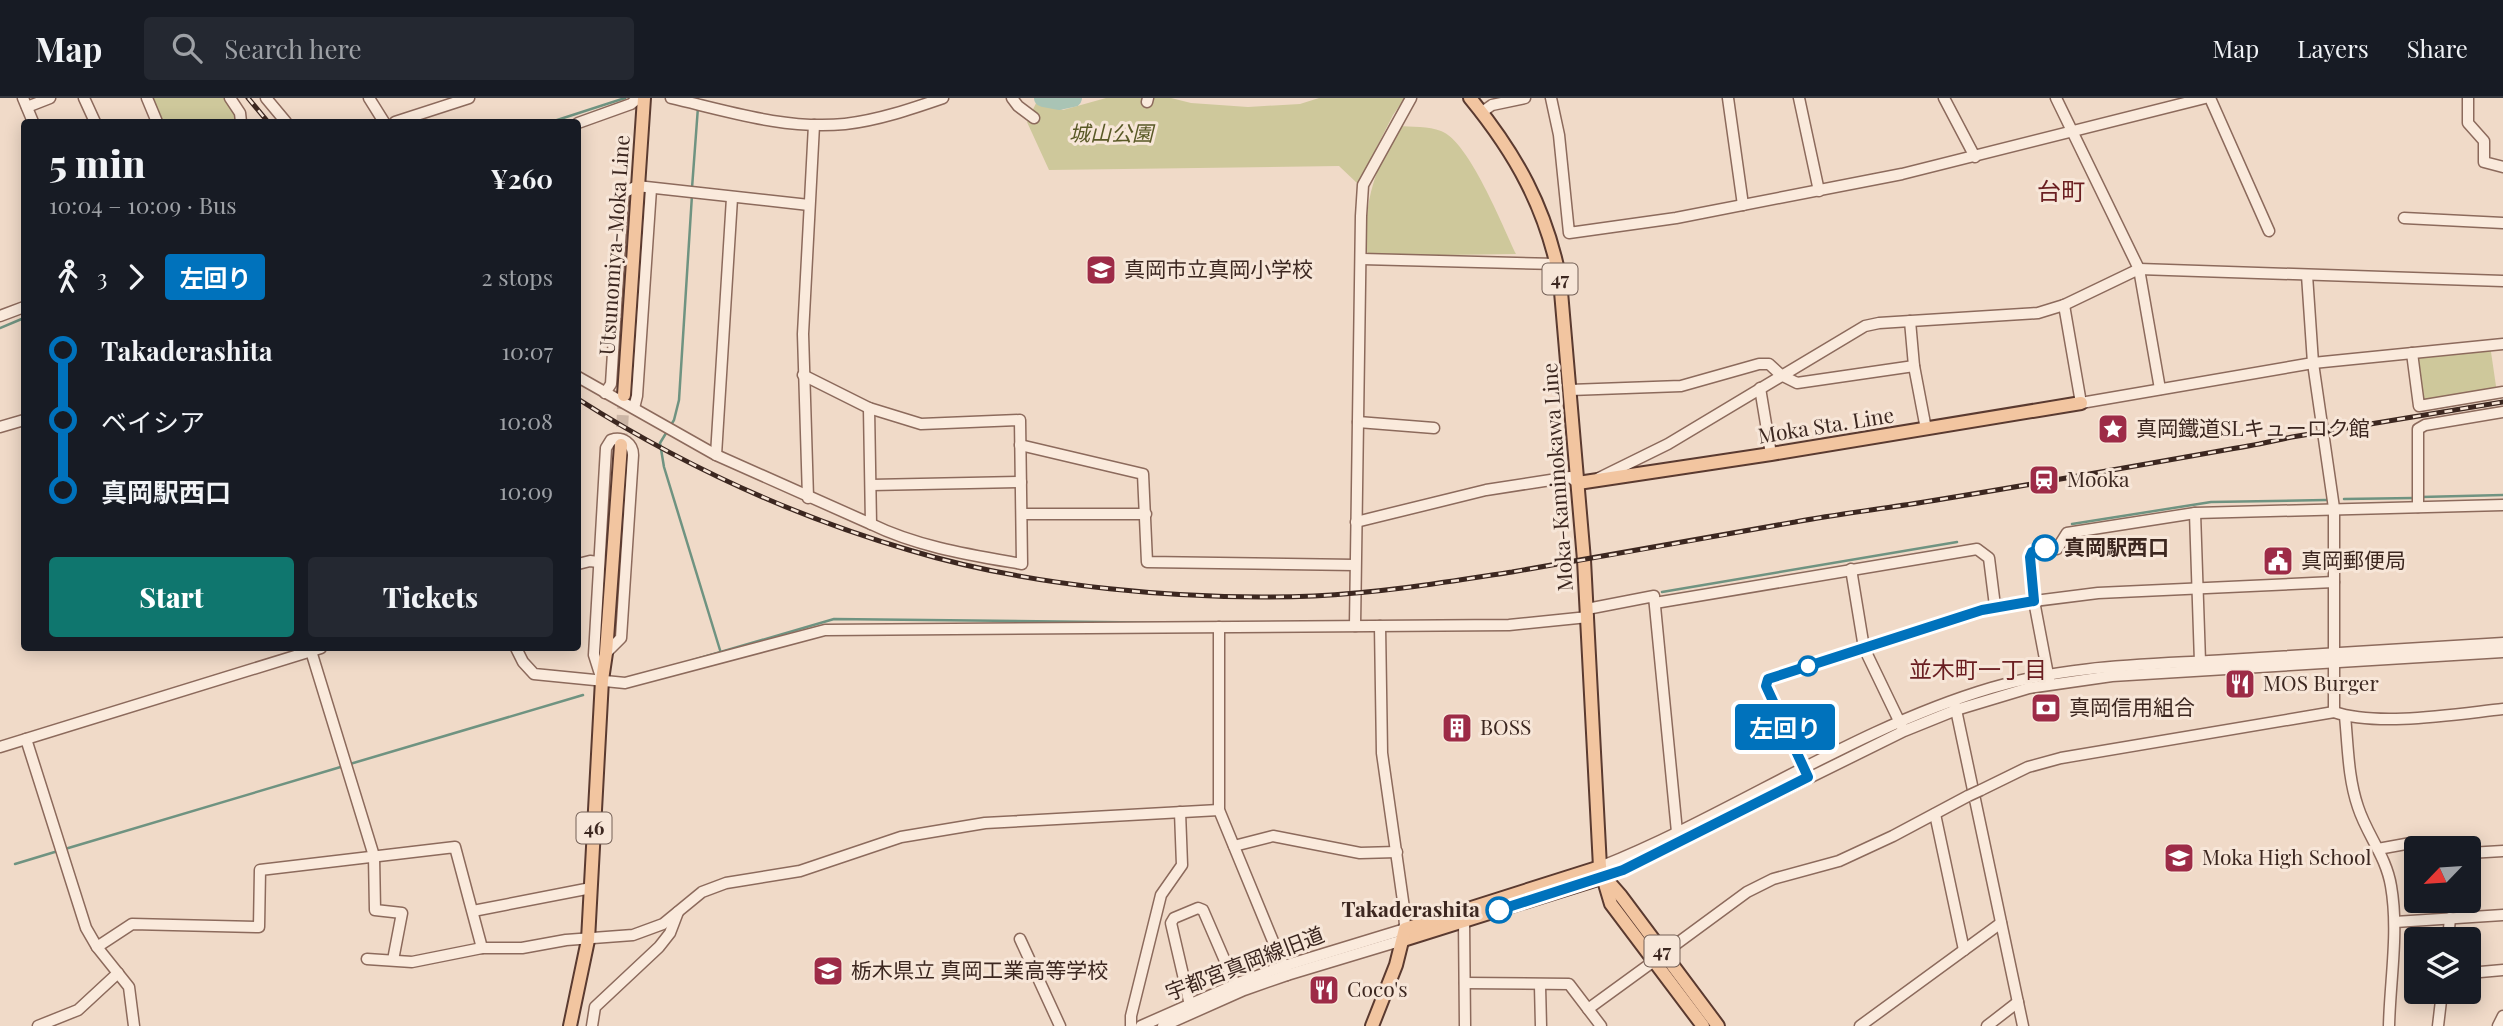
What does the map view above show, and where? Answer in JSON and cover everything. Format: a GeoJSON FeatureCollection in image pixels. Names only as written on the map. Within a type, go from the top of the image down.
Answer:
{"type":"FeatureCollection","features":[{"type":"Feature","properties":{"kind":"main road","name":"Utsunomiya-Moka Line"},"geometry":{"type":"LineString","coordinates":[[624,395],[644,98]]}},
{"type":"Feature","properties":{"kind":"main road","name":"Moka-Kaminokawa Line"},"geometry":{"type":"LineString","coordinates":[[1470,98],[1525,176],[1540,210],[1557,264],[1563,300],[1587,613],[1602,872]]}},
{"type":"Feature","properties":{"kind":"main road","name":"Moka Sta. Line"},"geometry":{"type":"LineString","coordinates":[[1577,483],[2081,403]]}},
{"type":"Feature","properties":{"kind":"main road","name":"46"},"geometry":{"type":"LineString","coordinates":[[570,1026],[588,940],[602,680],[621,445]]}},
{"type":"Feature","properties":{"kind":"main road"},"geometry":{"type":"LineString","coordinates":[[1404,934],[1464,920],[1602,872]]}},
{"type":"Feature","properties":{"kind":"main road"},"geometry":{"type":"LineString","coordinates":[[1404,934],[1602,872]]}},
{"type":"Feature","properties":{"kind":"main road","name":"47"},"geometry":{"type":"LineString","coordinates":[[1602,872],[1703,1026]]}},
{"type":"Feature","properties":{"kind":"main road"},"geometry":{"type":"LineString","coordinates":[[1372,1026],[1396,965],[1404,934]]}},
{"type":"Feature","properties":{"kind":"main road","name":"47"},"geometry":{"type":"LineString","coordinates":[[1659,957],[1718,1026]]}},
{"type":"Feature","properties":{"kind":"street"},"geometry":{"type":"LineString","coordinates":[[25,103],[50,98]]}},
{"type":"Feature","properties":{"kind":"street"},"geometry":{"type":"LineString","coordinates":[[84,98],[94,119]]}},
{"type":"Feature","properties":{"kind":"street"},"geometry":{"type":"LineString","coordinates":[[147,98],[156,119]]}},
{"type":"Feature","properties":{"kind":"street"},"geometry":{"type":"LineString","coordinates":[[230,98],[240,113],[241,119]]}},
{"type":"Feature","properties":{"kind":"street"},"geometry":{"type":"LineString","coordinates":[[265,98],[283,119]]}},
{"type":"Feature","properties":{"kind":"street"},"geometry":{"type":"LineString","coordinates":[[369,98],[382,119]]}},
{"type":"Feature","properties":{"kind":"street"},"geometry":{"type":"LineString","coordinates":[[581,122],[631,104],[638,98]]}},
{"type":"Feature","properties":{"kind":"street"},"geometry":{"type":"LineString","coordinates":[[671,98],[763,118],[814,125],[845,124],[877,118],[943,98]]}},
{"type":"Feature","properties":{"kind":"street"},"geometry":{"type":"LineString","coordinates":[[1012,98],[1034,118]]}},
{"type":"Feature","properties":{"kind":"street"},"geometry":{"type":"LineString","coordinates":[[1355,626],[1363,185],[1411,98]]}},
{"type":"Feature","properties":{"kind":"street"},"geometry":{"type":"LineString","coordinates":[[1482,112],[1492,105],[1525,98]]}},
{"type":"Feature","properties":{"kind":"street"},"geometry":{"type":"LineString","coordinates":[[1550,98],[1559,135],[1569,233],[1676,218],[1819,191],[1975,157],[2072,130],[2207,98],[2269,231]]}},
{"type":"Feature","properties":{"kind":"street"},"geometry":{"type":"LineString","coordinates":[[1728,98],[1743,205]]}},
{"type":"Feature","properties":{"kind":"street"},"geometry":{"type":"LineString","coordinates":[[1799,98],[1819,191]]}},
{"type":"Feature","properties":{"kind":"street"},"geometry":{"type":"LineString","coordinates":[[1944,98],[1975,157]]}},
{"type":"Feature","properties":{"kind":"street"},"geometry":{"type":"LineString","coordinates":[[2056,98],[2139,269],[2160,389]]}},
{"type":"Feature","properties":{"kind":"street"},"geometry":{"type":"LineString","coordinates":[[2468,98],[2468,123],[2484,141],[2484,162],[2503,167]]}},
{"type":"Feature","properties":{"kind":"street"},"geometry":{"type":"LineString","coordinates":[[404,119],[466,99]]}},
{"type":"Feature","properties":{"kind":"street"},"geometry":{"type":"LineString","coordinates":[[808,498],[803,375],[814,125]]}},
{"type":"Feature","properties":{"kind":"street"},"geometry":{"type":"LineString","coordinates":[[606,393],[611,384],[625,192],[637,186],[809,205]]}},
{"type":"Feature","properties":{"kind":"street"},"geometry":{"type":"LineString","coordinates":[[634,408],[637,396],[650,189]]}},
{"type":"Feature","properties":{"kind":"street"},"geometry":{"type":"LineString","coordinates":[[716,455],[732,198]]}},
{"type":"Feature","properties":{"kind":"street"},"geometry":{"type":"LineString","coordinates":[[2404,218],[2503,223]]}},
{"type":"Feature","properties":{"kind":"street"},"geometry":{"type":"LineString","coordinates":[[1362,259],[1557,264]]}},
{"type":"Feature","properties":{"kind":"street"},"geometry":{"type":"LineString","coordinates":[[1596,480],[1668,444],[1865,326],[2038,313],[2064,305],[2139,269],[2503,281]]}},
{"type":"Feature","properties":{"kind":"street"},"geometry":{"type":"LineString","coordinates":[[2307,275],[2312,363],[2334,508],[2334,712]]}},
{"type":"Feature","properties":{"kind":"street"},"geometry":{"type":"LineString","coordinates":[[2064,305],[2081,403],[2312,363],[2503,344]]}},
{"type":"Feature","properties":{"kind":"street"},"geometry":{"type":"LineString","coordinates":[[0,316],[21,308]]}},
{"type":"Feature","properties":{"kind":"street"},"geometry":{"type":"LineString","coordinates":[[1910,321],[1914,366],[1926,429]]}},
{"type":"Feature","properties":{"kind":"street"},"geometry":{"type":"LineString","coordinates":[[2412,353],[2419,406],[2503,392]]}},
{"type":"Feature","properties":{"kind":"street"},"geometry":{"type":"LineString","coordinates":[[1570,390],[1681,386],[1759,364],[1769,364],[1781,375],[1797,383],[1914,366]]}},
{"type":"Feature","properties":{"kind":"street"},"geometry":{"type":"LineString","coordinates":[[581,379],[716,455],[896,537],[1023,564],[1020,420],[921,424],[869,408],[803,375]]}},
{"type":"Feature","properties":{"kind":"street"},"geometry":{"type":"LineString","coordinates":[[1760,388],[1771,454]]}},
{"type":"Feature","properties":{"kind":"street"},"geometry":{"type":"LineString","coordinates":[[869,408],[871,524]]}},
{"type":"Feature","properties":{"kind":"street"},"geometry":{"type":"LineString","coordinates":[[2418,501],[2418,429],[2425,425],[2503,412]]}},
{"type":"Feature","properties":{"kind":"street"},"geometry":{"type":"LineString","coordinates":[[0,427],[21,420]]}},
{"type":"Feature","properties":{"kind":"street"},"geometry":{"type":"LineString","coordinates":[[1358,422],[1434,428]]}},
{"type":"Feature","properties":{"kind":"street"},"geometry":{"type":"LineString","coordinates":[[602,680],[594,655],[598,562],[606,448],[615,438],[629,443],[633,448],[633,455],[621,638],[606,653]]}},
{"type":"Feature","properties":{"kind":"street"},"geometry":{"type":"LineString","coordinates":[[1020,445],[1143,474],[1146,562],[1355,565]]}},
{"type":"Feature","properties":{"kind":"street"},"geometry":{"type":"LineString","coordinates":[[1356,522],[1508,485],[1570,477],[1577,483]]}},
{"type":"Feature","properties":{"kind":"street"},"geometry":{"type":"LineString","coordinates":[[871,485],[1021,482]]}},
{"type":"Feature","properties":{"kind":"street"},"geometry":{"type":"LineString","coordinates":[[2057,549],[2067,533],[2195,513],[2334,508],[2418,501],[2503,505]]}},
{"type":"Feature","properties":{"kind":"street"},"geometry":{"type":"LineString","coordinates":[[2195,513],[2200,662]]}},
{"type":"Feature","properties":{"kind":"street"},"geometry":{"type":"LineString","coordinates":[[1022,514],[1146,514]]}},
{"type":"Feature","properties":{"kind":"street"},"geometry":{"type":"LineString","coordinates":[[1655,603],[1977,549],[1989,558],[1995,606]]}},
{"type":"Feature","properties":{"kind":"street"},"geometry":{"type":"LineString","coordinates":[[581,563],[598,562]]}},
{"type":"Feature","properties":{"kind":"street"},"geometry":{"type":"LineString","coordinates":[[1851,569],[1864,648],[1902,727]]}},
{"type":"Feature","properties":{"kind":"street"},"geometry":{"type":"LineString","coordinates":[[1806,772],[1766,686],[1768,679],[1995,606],[2068,595],[2334,582]]}},
{"type":"Feature","properties":{"kind":"street"},"geometry":{"type":"LineString","coordinates":[[518,651],[534,674],[625,683],[825,630],[1509,625],[1587,613],[1654,596],[1677,832]]}},
{"type":"Feature","properties":{"kind":"street"},"geometry":{"type":"LineString","coordinates":[[2034,601],[2048,679]]}},
{"type":"Feature","properties":{"kind":"street"},"geometry":{"type":"LineString","coordinates":[[1380,626],[1382,752],[1397,852],[1404,934]]}},
{"type":"Feature","properties":{"kind":"street"},"geometry":{"type":"LineString","coordinates":[[1219,627],[1219,810],[1285,970]]}},
{"type":"Feature","properties":{"kind":"street"},"geometry":{"type":"LineString","coordinates":[[2048,679],[2503,643]]}},
{"type":"Feature","properties":{"kind":"street"},"geometry":{"type":"LineString","coordinates":[[0,747],[310,651]]}},
{"type":"Feature","properties":{"kind":"street"},"geometry":{"type":"LineString","coordinates":[[317,651],[345,761],[374,856],[375,910],[402,913],[393,960]]}},
{"type":"Feature","properties":{"kind":"street"},"geometry":{"type":"LineString","coordinates":[[1602,872],[1677,832],[1902,727],[1955,706],[2048,679],[2112,666],[2503,652]]}},
{"type":"Feature","properties":{"kind":"street"},"geometry":{"type":"LineString","coordinates":[[1955,706],[2023,1026]]}},
{"type":"Feature","properties":{"kind":"street"},"geometry":{"type":"LineString","coordinates":[[1588,1009],[1756,888],[1773,879],[1839,861],[2028,767],[2061,758],[2334,712],[2345,716],[2389,718],[2503,709]]}},
{"type":"Feature","properties":{"kind":"street"},"geometry":{"type":"LineString","coordinates":[[2345,716],[2349,764],[2357,804],[2367,832],[2384,858],[2391,886],[2395,922],[2389,1026]]}},
{"type":"Feature","properties":{"kind":"street"},"geometry":{"type":"LineString","coordinates":[[26,739],[86,928],[97,947],[129,987],[134,1026]]}},
{"type":"Feature","properties":{"kind":"street"},"geometry":{"type":"LineString","coordinates":[[1602,872],[1652,856],[1806,772]]}},
{"type":"Feature","properties":{"kind":"street"},"geometry":{"type":"LineString","coordinates":[[367,959],[412,962],[482,948],[522,948],[566,940],[633,935],[663,924],[702,892],[726,883],[800,871],[901,836],[985,823],[1219,810]]}},
{"type":"Feature","properties":{"kind":"street"},"geometry":{"type":"LineString","coordinates":[[1131,1026],[1131,1016],[1161,895],[1182,865],[1180,812]]}},
{"type":"Feature","properties":{"kind":"street"},"geometry":{"type":"LineString","coordinates":[[1935,814],[1964,950]]}},
{"type":"Feature","properties":{"kind":"street"},"geometry":{"type":"LineString","coordinates":[[1234,846],[1273,836],[1360,853],[1397,852]]}},
{"type":"Feature","properties":{"kind":"street"},"geometry":{"type":"LineString","coordinates":[[2378,849],[2404,844]]}},
{"type":"Feature","properties":{"kind":"street"},"geometry":{"type":"LineString","coordinates":[[97,947],[131,924],[259,928],[260,870],[455,847],[482,948]]}},
{"type":"Feature","properties":{"kind":"street"},"geometry":{"type":"LineString","coordinates":[[2482,852],[2503,851]]}},
{"type":"Feature","properties":{"kind":"street"},"geometry":{"type":"LineString","coordinates":[[473,911],[591,888]]}},
{"type":"Feature","properties":{"kind":"street"},"geometry":{"type":"LineString","coordinates":[[1190,1005],[1171,923],[1174,918],[1198,908],[1203,910],[1235,984]]}},
{"type":"Feature","properties":{"kind":"street"},"geometry":{"type":"LineString","coordinates":[[593,1026],[595,1007],[659,947],[670,933],[679,912]]}},
{"type":"Feature","properties":{"kind":"street"},"geometry":{"type":"LineString","coordinates":[[2395,922],[2503,915]]}},
{"type":"Feature","properties":{"kind":"street"},"geometry":{"type":"LineString","coordinates":[[2449,927],[2450,918]]}},
{"type":"Feature","properties":{"kind":"street"},"geometry":{"type":"LineString","coordinates":[[1464,920],[1465,1026]]}},
{"type":"Feature","properties":{"kind":"street"},"geometry":{"type":"LineString","coordinates":[[1860,1026],[2001,923]]}},
{"type":"Feature","properties":{"kind":"street","name":"宇都宮真岡線旧道"},"geometry":{"type":"LineString","coordinates":[[1141,1026],[1235,984],[1404,934]]}},
{"type":"Feature","properties":{"kind":"street"},"geometry":{"type":"LineString","coordinates":[[1020,939],[1060,1026]]}},
{"type":"Feature","properties":{"kind":"street","name":"宇都宮真岡線旧道"},"geometry":{"type":"LineString","coordinates":[[1163,1026],[1285,970]]}},
{"type":"Feature","properties":{"kind":"street"},"geometry":{"type":"LineString","coordinates":[[2481,972],[2503,970]]}},
{"type":"Feature","properties":{"kind":"street"},"geometry":{"type":"LineString","coordinates":[[38,1026],[78,1010],[118,973]]}},
{"type":"Feature","properties":{"kind":"street"},"geometry":{"type":"LineString","coordinates":[[1465,983],[1540,986],[1569,984],[1601,1026]]}},
{"type":"Feature","properties":{"kind":"street"},"geometry":{"type":"LineString","coordinates":[[1540,986],[1541,1026]]}},
{"type":"Feature","properties":{"kind":"street"},"geometry":{"type":"LineString","coordinates":[[1987,1026],[2018,1002]]}},
{"type":"Feature","properties":{"kind":"street"},"geometry":{"type":"LineString","coordinates":[[2438,1026],[2441,1004]]}},
{"type":"Feature","properties":{"kind":"street"},"geometry":{"type":"LineString","coordinates":[[2498,1026],[2503,1016]]}},
{"type":"Feature","properties":{"kind":"green space"},"geometry":{"type":"Polygon","coordinates":[[[153,98],[225,98],[234,110],[236,119],[162,119],[153,98]]]}},
{"type":"Feature","properties":{"kind":"green space","name":"城山公園"},"geometry":{"type":"Polygon","coordinates":[[[1106,98],[1171,98],[1191,103],[1248,107],[1300,104],[1319,98],[1405,98],[1393,115],[1358,184],[1339,166],[1049,170],[1027,122],[1038,99],[1063,110],[1106,98]]]}},
{"type":"Feature","properties":{"kind":"green space"},"geometry":{"type":"Polygon","coordinates":[[[1398,126],[1436,129],[1452,138],[1474,167],[1516,254],[1372,256],[1366,251],[1369,200],[1383,158],[1398,126]]]}},
{"type":"Feature","properties":{"kind":"green space"},"geometry":{"type":"Polygon","coordinates":[[[2490,345],[2497,393],[2419,406],[2412,353],[2490,345]]]}},
{"type":"Feature","properties":{"kind":"waterway"},"geometry":{"type":"LineString","coordinates":[[560,119],[625,98]]}},
{"type":"Feature","properties":{"kind":"waterway"},"geometry":{"type":"LineString","coordinates":[[1043,98],[1059,101],[1073,98]]}},
{"type":"Feature","properties":{"kind":"waterway"},"geometry":{"type":"LineString","coordinates":[[692,188],[698,107]]}},
{"type":"Feature","properties":{"kind":"waterway"},"geometry":{"type":"LineString","coordinates":[[692,195],[679,400],[674,420],[660,443],[664,467],[720,650]]}},
{"type":"Feature","properties":{"kind":"waterway"},"geometry":{"type":"LineString","coordinates":[[0,328],[21,319]]}},
{"type":"Feature","properties":{"kind":"waterway"},"geometry":{"type":"LineString","coordinates":[[2421,497],[2503,495]]}},
{"type":"Feature","properties":{"kind":"waterway"},"geometry":{"type":"LineString","coordinates":[[2344,499],[2414,498]]}},
{"type":"Feature","properties":{"kind":"waterway"},"geometry":{"type":"LineString","coordinates":[[2072,524],[2211,502],[2326,500]]}},
{"type":"Feature","properties":{"kind":"waterway"},"geometry":{"type":"LineString","coordinates":[[1662,592],[1957,542]]}},
{"type":"Feature","properties":{"kind":"waterway"},"geometry":{"type":"LineString","coordinates":[[693,660],[834,619],[1184,623]]}},
{"type":"Feature","properties":{"kind":"waterway"},"geometry":{"type":"LineString","coordinates":[[350,764],[583,695]]}},
{"type":"Feature","properties":{"kind":"waterway"},"geometry":{"type":"LineString","coordinates":[[65,849],[344,766]]}},
{"type":"Feature","properties":{"kind":"waterway"},"geometry":{"type":"LineString","coordinates":[[15,864],[58,851]]}},
{"type":"Feature","properties":{"kind":"tunnel"},"geometry":{"type":"LineString","coordinates":[[621,445],[624,395]]}},
{"type":"Feature","properties":{"kind":"railway"},"geometry":{"type":"LineString","coordinates":[[248,98],[266,119]]}},
{"type":"Feature","properties":{"kind":"railway"},"geometry":{"type":"LineString","coordinates":[[581,401],[656,445],[738,486],[823,521],[909,550],[1006,573],[1110,589],[1265,597],[1314,596],[1414,587],[1512,572],[2503,402]]}},
{"type":"Feature","properties":{"kind":"bus line","name":"左回り"},"geometry":{"type":"LineString","coordinates":[[1499,910],[1623,870],[1808,777],[1766,686],[1768,679],[1995,606],[2034,601],[2030,557],[2032,552],[2045,548]]}},
{"type":"Feature","properties":{"kind":"place","name":"真岡市立真岡小学校"},"geometry":{"type":"Point","coordinates":[1101,270]}},
{"type":"Feature","properties":{"kind":"place","name":"真岡鐵道SLキューロク館"},"geometry":{"type":"Point","coordinates":[2113,429]}},
{"type":"Feature","properties":{"kind":"place","name":"Mooka"},"geometry":{"type":"Point","coordinates":[2044,480]}},
{"type":"Feature","properties":{"kind":"place","name":"真岡駅西口"},"geometry":{"type":"Point","coordinates":[2045,548]}},
{"type":"Feature","properties":{"kind":"place","name":"真岡郵便局"},"geometry":{"type":"Point","coordinates":[2278,561]}},
{"type":"Feature","properties":{"kind":"place","name":"MOS Burger"},"geometry":{"type":"Point","coordinates":[2240,684]}},
{"type":"Feature","properties":{"kind":"place","name":"真岡信用組合"},"geometry":{"type":"Point","coordinates":[2046,708]}},
{"type":"Feature","properties":{"kind":"place","name":"BOSS"},"geometry":{"type":"Point","coordinates":[1457,728]}},
{"type":"Feature","properties":{"kind":"place","name":"Moka High School"},"geometry":{"type":"Point","coordinates":[2179,858]}},
{"type":"Feature","properties":{"kind":"place","name":"Takaderashita"},"geometry":{"type":"Point","coordinates":[1499,910]}},
{"type":"Feature","properties":{"kind":"place","name":"栃木県立 真岡工業高等学校"},"geometry":{"type":"Point","coordinates":[828,971]}},
{"type":"Feature","properties":{"kind":"place","name":"Coco's"},"geometry":{"type":"Point","coordinates":[1324,990]}},
{"type":"Feature","properties":{"kind":"district","name":"台町"},"geometry":{"type":"Point","coordinates":[2061,192]}},
{"type":"Feature","properties":{"kind":"district","name":"並木町一丁目"},"geometry":{"type":"Point","coordinates":[1978,670]}}]}
